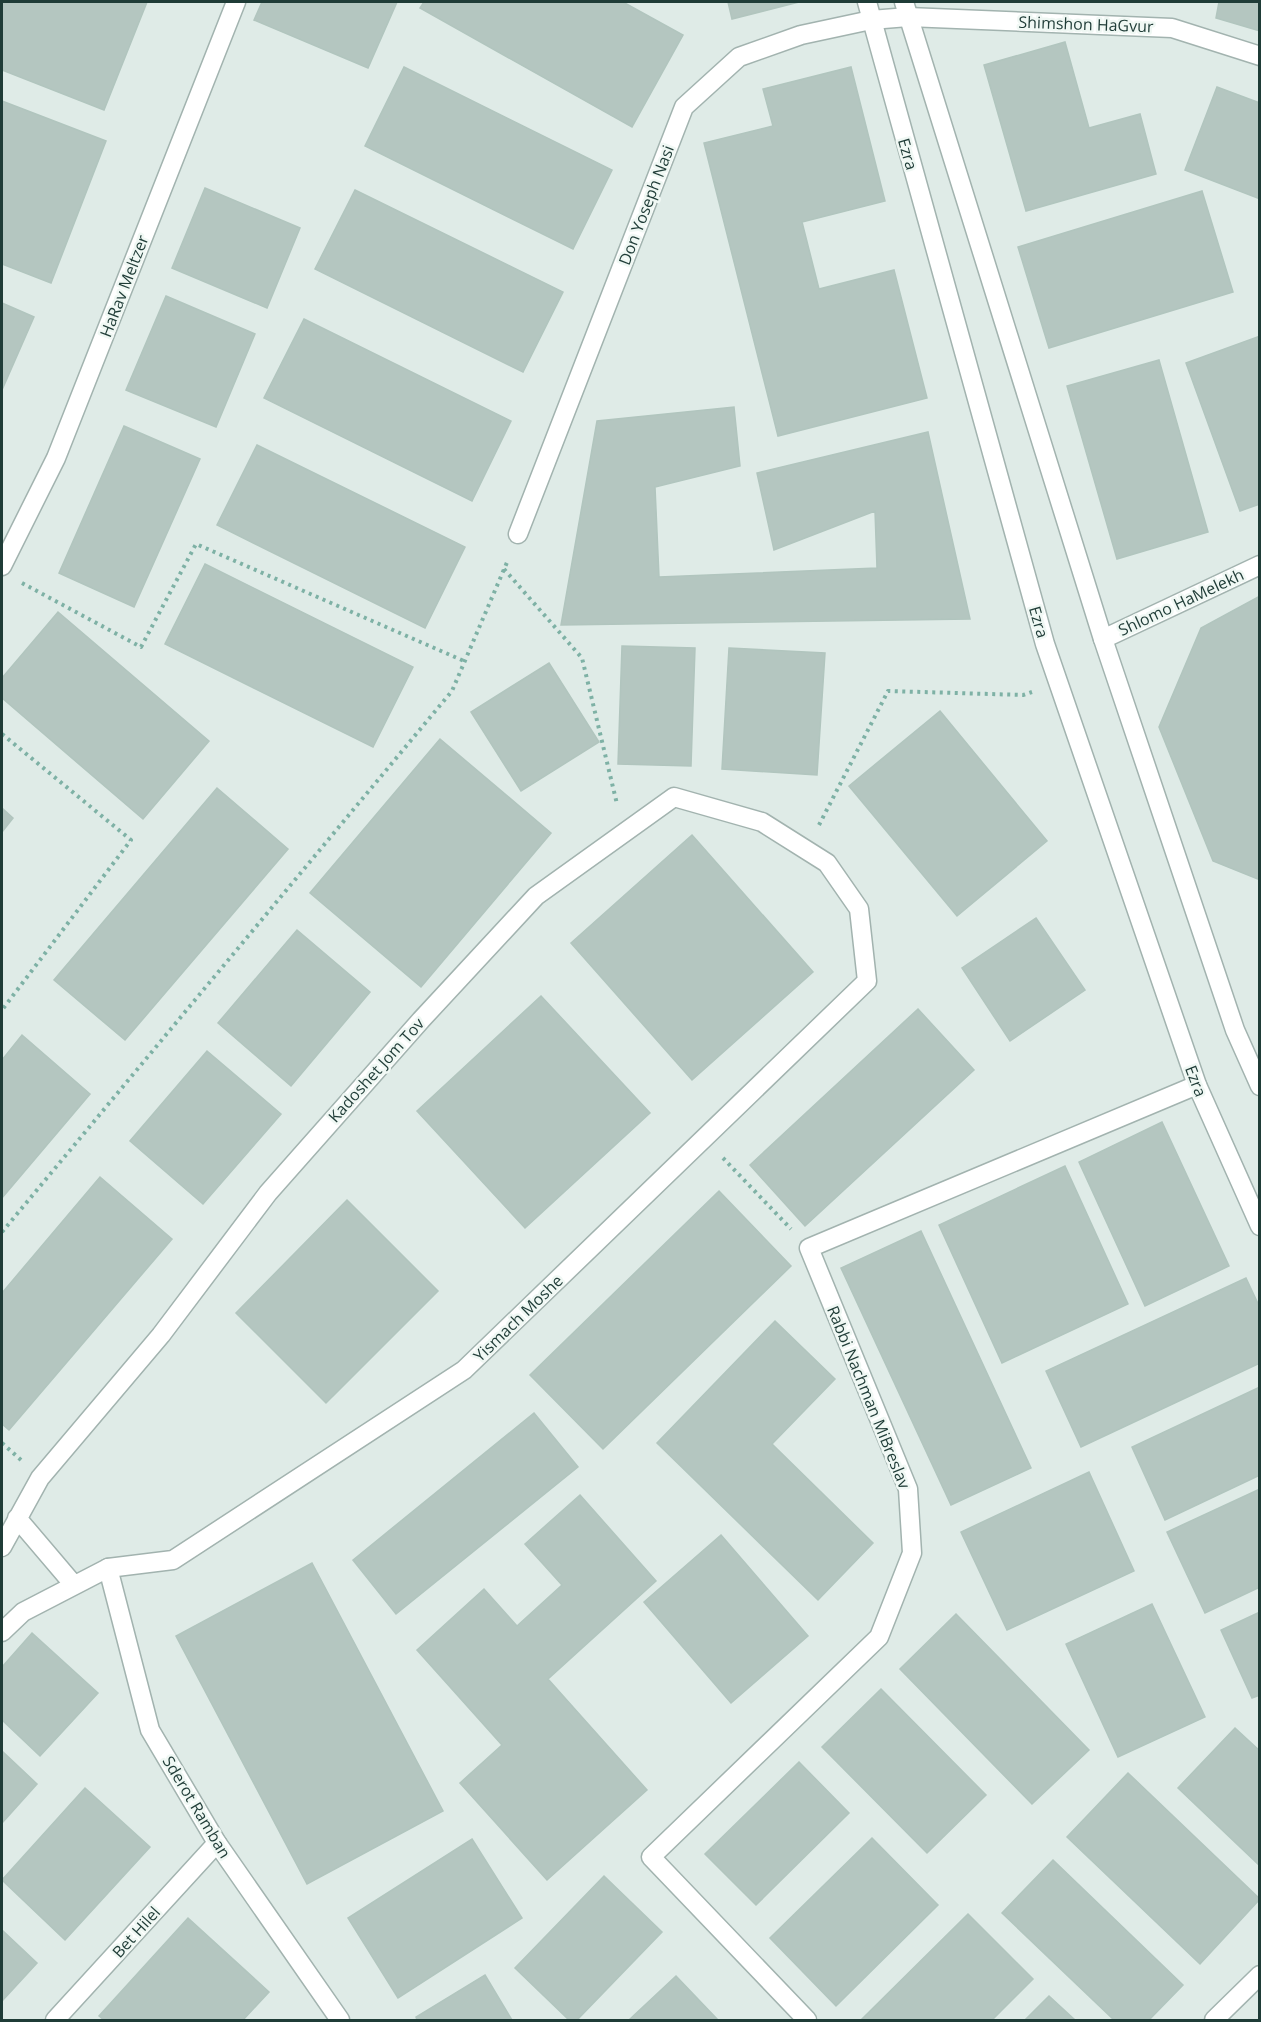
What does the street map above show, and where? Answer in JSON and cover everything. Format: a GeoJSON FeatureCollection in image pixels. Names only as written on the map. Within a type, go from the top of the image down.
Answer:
{"type":"FeatureCollection","features":[{"type":"Feature","properties":{"kind":"street","name":"HaRav Meltzer"},"geometry":{"type":"LineString","coordinates":[[6,571],[56,458],[236,2]]}},
{"type":"Feature","properties":{"kind":"street","name":"Ezra"},"geometry":{"type":"LineString","coordinates":[[867,2],[1045,644],[1197,1086],[1260,1226]]}},
{"type":"Feature","properties":{"kind":"street","name":"Don Yoseph Nasi"},"geometry":{"type":"LineString","coordinates":[[518,534],[684,107],[739,57],[801,35],[871,20],[906,9]]}},
{"type":"Feature","properties":{"kind":"street","name":"Shimshon HaGvur"},"geometry":{"type":"LineString","coordinates":[[906,9],[1172,28],[1260,56]]}},
{"type":"Feature","properties":{"kind":"street"},"geometry":{"type":"LineString","coordinates":[[906,9],[1103,639],[1235,1030],[1260,1086]]}},
{"type":"Feature","properties":{"kind":"street","name":"Shlomo HaMelekh"},"geometry":{"type":"LineString","coordinates":[[1103,639],[1260,565]]}},
{"type":"Feature","properties":{"kind":"street","name":"Kadoshet Jom Tov"},"geometry":{"type":"LineString","coordinates":[[17,1518],[40,1478],[161,1335],[268,1193],[421,1020],[536,896],[674,796],[762,822],[827,863]]}},
{"type":"Feature","properties":{"kind":"street","name":"Yismach Moshe"},"geometry":{"type":"LineString","coordinates":[[2,1632],[23,1611],[108,1568],[174,1560],[464,1370],[867,981],[859,909],[827,863]]}},
{"type":"Feature","properties":{"kind":"street"},"geometry":{"type":"LineString","coordinates":[[809,1248],[1197,1086]]}},
{"type":"Feature","properties":{"kind":"street","name":"Rabbi Nachman MiBreslav"},"geometry":{"type":"LineString","coordinates":[[807,2020],[651,1857],[879,1637],[912,1553],[908,1489],[809,1248]]}},
{"type":"Feature","properties":{"kind":"street"},"geometry":{"type":"LineString","coordinates":[[2,1547],[17,1518],[74,1585]]}},
{"type":"Feature","properties":{"kind":"street","name":"Sderot Ramban"},"geometry":{"type":"LineString","coordinates":[[108,1568],[150,1730],[217,1843],[340,2020]]}},
{"type":"Feature","properties":{"kind":"street","name":"Bet Hilel"},"geometry":{"type":"LineString","coordinates":[[59,2019],[217,1843]]}},
{"type":"Feature","properties":{"kind":"street"},"geometry":{"type":"LineString","coordinates":[[1214,2020],[1260,1975]]}},
{"type":"Feature","properties":{"kind":"path"},"geometry":{"type":"LineString","coordinates":[[2,1232],[452,691],[518,534]]}},
{"type":"Feature","properties":{"kind":"path"},"geometry":{"type":"LineString","coordinates":[[6,571],[141,647],[196,544],[464,661]]}},
{"type":"Feature","properties":{"kind":"path"},"geometry":{"type":"LineString","coordinates":[[504,569],[582,658],[624,833]]}},
{"type":"Feature","properties":{"kind":"path"},"geometry":{"type":"LineString","coordinates":[[806,849],[888,691],[1023,695],[1059,684]]}},
{"type":"Feature","properties":{"kind":"path"},"geometry":{"type":"LineString","coordinates":[[2,734],[131,840],[2,1010]]}},
{"type":"Feature","properties":{"kind":"path"},"geometry":{"type":"LineString","coordinates":[[704,1138],[809,1248]]}},
{"type":"Feature","properties":{"kind":"building"},"geometry":{"type":"Polygon","coordinates":[[[2,2],[147,2],[104,110],[2,70],[2,2]]]}},
{"type":"Feature","properties":{"kind":"building"},"geometry":{"type":"Polygon","coordinates":[[[262,2],[397,2],[368,68],[254,20],[262,2]]]}},
{"type":"Feature","properties":{"kind":"building"},"geometry":{"type":"Polygon","coordinates":[[[424,2],[623,2],[683,35],[632,127],[420,8],[424,2]]]}},
{"type":"Feature","properties":{"kind":"building"},"geometry":{"type":"Polygon","coordinates":[[[728,2],[799,2],[732,19],[728,2]]]}},
{"type":"Feature","properties":{"kind":"building"},"geometry":{"type":"Polygon","coordinates":[[[1219,2],[1260,2],[1260,31],[1216,18],[1219,2]]]}},
{"type":"Feature","properties":{"kind":"building"},"geometry":{"type":"Polygon","coordinates":[[[1065,42],[1089,128],[1140,114],[1156,174],[1026,211],[984,65],[1065,42]]]}},
{"type":"Feature","properties":{"kind":"building"},"geometry":{"type":"Polygon","coordinates":[[[404,67],[612,170],[573,249],[365,146],[404,67]]]}},
{"type":"Feature","properties":{"kind":"building"},"geometry":{"type":"Polygon","coordinates":[[[851,67],[885,201],[802,222],[819,289],[894,270],[927,398],[778,436],[704,143],[773,126],[763,89],[851,67]]]}},
{"type":"Feature","properties":{"kind":"building"},"geometry":{"type":"Polygon","coordinates":[[[1217,87],[1260,103],[1260,199],[1185,170],[1217,87]]]}},
{"type":"Feature","properties":{"kind":"building"},"geometry":{"type":"Polygon","coordinates":[[[2,101],[106,141],[51,283],[2,264],[2,101]]]}},
{"type":"Feature","properties":{"kind":"building"},"geometry":{"type":"Polygon","coordinates":[[[205,188],[300,228],[267,308],[172,268],[205,188]]]}},
{"type":"Feature","properties":{"kind":"building"},"geometry":{"type":"Polygon","coordinates":[[[355,190],[563,292],[523,372],[315,269],[355,190]]]}},
{"type":"Feature","properties":{"kind":"building"},"geometry":{"type":"Polygon","coordinates":[[[1202,191],[1233,292],[1049,348],[1018,247],[1202,191]]]}},
{"type":"Feature","properties":{"kind":"building"},"geometry":{"type":"Polygon","coordinates":[[[166,296],[255,334],[216,427],[126,390],[166,296]]]}},
{"type":"Feature","properties":{"kind":"building"},"geometry":{"type":"Polygon","coordinates":[[[2,303],[34,317],[2,390],[2,303]]]}},
{"type":"Feature","properties":{"kind":"building"},"geometry":{"type":"Polygon","coordinates":[[[304,319],[511,421],[472,501],[264,398],[304,319]]]}},
{"type":"Feature","properties":{"kind":"building"},"geometry":{"type":"Polygon","coordinates":[[[1260,336],[1260,504],[1240,511],[1186,363],[1260,336]]]}},
{"type":"Feature","properties":{"kind":"building"},"geometry":{"type":"Polygon","coordinates":[[[1159,360],[1208,532],[1117,559],[1067,386],[1159,360]]]}},
{"type":"Feature","properties":{"kind":"building"},"geometry":{"type":"Polygon","coordinates":[[[734,407],[740,466],[655,487],[659,577],[877,568],[875,511],[774,550],[757,473],[928,432],[970,619],[561,625],[597,421],[734,407]]]}},
{"type":"Feature","properties":{"kind":"building"},"geometry":{"type":"Polygon","coordinates":[[[124,426],[200,459],[134,607],[59,573],[124,426]]]}},
{"type":"Feature","properties":{"kind":"building"},"geometry":{"type":"Polygon","coordinates":[[[257,445],[465,547],[425,628],[217,525],[257,445]]]}},
{"type":"Feature","properties":{"kind":"building"},"geometry":{"type":"Polygon","coordinates":[[[205,564],[413,667],[373,747],[165,644],[205,564]]]}},
{"type":"Feature","properties":{"kind":"building"},"geometry":{"type":"Polygon","coordinates":[[[1260,596],[1260,880],[1213,861],[1159,727],[1201,628],[1260,596]]]}},
{"type":"Feature","properties":{"kind":"building"},"geometry":{"type":"Polygon","coordinates":[[[58,612],[209,741],[143,819],[2,698],[2,678],[58,612]]]}},
{"type":"Feature","properties":{"kind":"building"},"geometry":{"type":"Polygon","coordinates":[[[622,646],[695,648],[691,766],[618,764],[622,646]]]}},
{"type":"Feature","properties":{"kind":"building"},"geometry":{"type":"Polygon","coordinates":[[[729,648],[825,653],[817,775],[722,769],[729,648]]]}},
{"type":"Feature","properties":{"kind":"building"},"geometry":{"type":"Polygon","coordinates":[[[549,663],[599,742],[521,791],[471,712],[549,663]]]}},
{"type":"Feature","properties":{"kind":"building"},"geometry":{"type":"Polygon","coordinates":[[[940,711],[1047,841],[957,916],[849,786],[940,711]]]}},
{"type":"Feature","properties":{"kind":"building"},"geometry":{"type":"Polygon","coordinates":[[[440,739],[551,833],[421,987],[310,893],[440,739]]]}},
{"type":"Feature","properties":{"kind":"building"},"geometry":{"type":"Polygon","coordinates":[[[217,788],[288,849],[125,1040],[54,980],[217,788]]]}},
{"type":"Feature","properties":{"kind":"building"},"geometry":{"type":"Polygon","coordinates":[[[2,808],[13,818],[2,832],[2,808]]]}},
{"type":"Feature","properties":{"kind":"building"},"geometry":{"type":"Polygon","coordinates":[[[692,835],[813,972],[692,1080],[571,943],[692,835]]]}},
{"type":"Feature","properties":{"kind":"building"},"geometry":{"type":"Polygon","coordinates":[[[1036,918],[1085,990],[1010,1041],[962,968],[1036,918]]]}},
{"type":"Feature","properties":{"kind":"building"},"geometry":{"type":"Polygon","coordinates":[[[297,930],[370,992],[291,1086],[218,1023],[297,930]]]}},
{"type":"Feature","properties":{"kind":"building"},"geometry":{"type":"Polygon","coordinates":[[[541,996],[650,1113],[525,1228],[417,1111],[541,996]]]}},
{"type":"Feature","properties":{"kind":"building"},"geometry":{"type":"Polygon","coordinates":[[[918,1009],[974,1070],[805,1226],[750,1165],[918,1009]]]}},
{"type":"Feature","properties":{"kind":"building"},"geometry":{"type":"Polygon","coordinates":[[[22,1035],[90,1094],[2,1198],[2,1060],[22,1035]]]}},
{"type":"Feature","properties":{"kind":"building"},"geometry":{"type":"Polygon","coordinates":[[[207,1051],[281,1114],[203,1204],[130,1141],[207,1051]]]}},
{"type":"Feature","properties":{"kind":"building"},"geometry":{"type":"Polygon","coordinates":[[[1162,1122],[1229,1266],[1145,1306],[1079,1162],[1162,1122]]]}},
{"type":"Feature","properties":{"kind":"building"},"geometry":{"type":"Polygon","coordinates":[[[1065,1166],[1128,1304],[1002,1363],[939,1225],[1065,1166]]]}},
{"type":"Feature","properties":{"kind":"building"},"geometry":{"type":"Polygon","coordinates":[[[100,1177],[172,1239],[9,1430],[2,1424],[2,1293],[100,1177]]]}},
{"type":"Feature","properties":{"kind":"building"},"geometry":{"type":"Polygon","coordinates":[[[719,1191],[791,1266],[603,1449],[530,1375],[719,1191]]]}},
{"type":"Feature","properties":{"kind":"building"},"geometry":{"type":"Polygon","coordinates":[[[347,1200],[438,1291],[326,1403],[236,1313],[347,1200]]]}},
{"type":"Feature","properties":{"kind":"building"},"geometry":{"type":"Polygon","coordinates":[[[921,1231],[1031,1468],[951,1505],[841,1268],[921,1231]]]}},
{"type":"Feature","properties":{"kind":"building"},"geometry":{"type":"Polygon","coordinates":[[[1246,1278],[1260,1308],[1260,1363],[1081,1447],[1046,1371],[1246,1278]]]}},
{"type":"Feature","properties":{"kind":"building"},"geometry":{"type":"Polygon","coordinates":[[[775,1321],[835,1379],[772,1444],[873,1543],[818,1600],[657,1443],[775,1321]]]}},
{"type":"Feature","properties":{"kind":"building"},"geometry":{"type":"Polygon","coordinates":[[[1260,1387],[1260,1475],[1165,1520],[1132,1447],[1260,1387]]]}},
{"type":"Feature","properties":{"kind":"building"},"geometry":{"type":"Polygon","coordinates":[[[534,1413],[578,1467],[396,1614],[353,1560],[534,1413]]]}},
{"type":"Feature","properties":{"kind":"building"},"geometry":{"type":"Polygon","coordinates":[[[1089,1472],[1134,1571],[1007,1630],[961,1532],[1089,1472]]]}},
{"type":"Feature","properties":{"kind":"building"},"geometry":{"type":"Polygon","coordinates":[[[1260,1489],[1260,1587],[1205,1613],[1167,1532],[1260,1489]]]}},
{"type":"Feature","properties":{"kind":"building"},"geometry":{"type":"Polygon","coordinates":[[[580,1495],[656,1581],[548,1679],[647,1790],[547,1880],[460,1783],[502,1745],[417,1650],[484,1589],[517,1626],[562,1585],[525,1544],[580,1495]]]}},
{"type":"Feature","properties":{"kind":"building"},"geometry":{"type":"Polygon","coordinates":[[[721,1535],[808,1636],[731,1703],[644,1602],[721,1535]]]}},
{"type":"Feature","properties":{"kind":"building"},"geometry":{"type":"Polygon","coordinates":[[[312,1563],[443,1811],[307,1884],[176,1636],[312,1563]]]}},
{"type":"Feature","properties":{"kind":"building"},"geometry":{"type":"Polygon","coordinates":[[[1152,1604],[1205,1717],[1118,1757],[1066,1644],[1152,1604]]]}},
{"type":"Feature","properties":{"kind":"building"},"geometry":{"type":"Polygon","coordinates":[[[1260,1612],[1260,1695],[1252,1698],[1221,1630],[1260,1612]]]}},
{"type":"Feature","properties":{"kind":"building"},"geometry":{"type":"Polygon","coordinates":[[[956,1614],[1089,1750],[1032,1804],[900,1669],[956,1614]]]}},
{"type":"Feature","properties":{"kind":"building"},"geometry":{"type":"Polygon","coordinates":[[[32,1633],[98,1693],[40,1756],[2,1720],[2,1667],[32,1633]]]}},
{"type":"Feature","properties":{"kind":"building"},"geometry":{"type":"Polygon","coordinates":[[[881,1689],[986,1795],[927,1853],[822,1747],[881,1689]]]}},
{"type":"Feature","properties":{"kind":"building"},"geometry":{"type":"Polygon","coordinates":[[[1235,1728],[1260,1751],[1260,1866],[1178,1788],[1235,1728]]]}},
{"type":"Feature","properties":{"kind":"building"},"geometry":{"type":"Polygon","coordinates":[[[2,1751],[37,1784],[2,1823],[2,1751]]]}},
{"type":"Feature","properties":{"kind":"building"},"geometry":{"type":"Polygon","coordinates":[[[799,1762],[849,1813],[756,1905],[705,1854],[799,1762]]]}},
{"type":"Feature","properties":{"kind":"building"},"geometry":{"type":"Polygon","coordinates":[[[1128,1773],[1260,1899],[1200,1964],[1067,1837],[1128,1773]]]}},
{"type":"Feature","properties":{"kind":"building"},"geometry":{"type":"Polygon","coordinates":[[[85,1788],[150,1847],[65,1940],[2,1880],[85,1788]]]}},
{"type":"Feature","properties":{"kind":"building"},"geometry":{"type":"Polygon","coordinates":[[[872,1838],[938,1905],[836,2006],[770,1938],[872,1838]]]}},
{"type":"Feature","properties":{"kind":"building"},"geometry":{"type":"Polygon","coordinates":[[[472,1839],[522,1918],[398,1998],[348,1918],[472,1839]]]}},
{"type":"Feature","properties":{"kind":"building"},"geometry":{"type":"Polygon","coordinates":[[[1053,1860],[1183,1985],[1149,2020],[1114,2020],[1002,1913],[1053,1860]]]}},
{"type":"Feature","properties":{"kind":"building"},"geometry":{"type":"Polygon","coordinates":[[[604,1876],[662,1932],[577,2020],[569,2020],[515,1968],[604,1876]]]}},
{"type":"Feature","properties":{"kind":"building"},"geometry":{"type":"Polygon","coordinates":[[[968,1914],[1033,1979],[992,2020],[861,2020],[968,1914]]]}},
{"type":"Feature","properties":{"kind":"building"},"geometry":{"type":"Polygon","coordinates":[[[188,1918],[269,1992],[243,2020],[104,2020],[99,2016],[188,1918]]]}},
{"type":"Feature","properties":{"kind":"building"},"geometry":{"type":"Polygon","coordinates":[[[2,1930],[37,1963],[2,2001],[2,1930]]]}},
{"type":"Feature","properties":{"kind":"building"},"geometry":{"type":"Polygon","coordinates":[[[485,1975],[512,2020],[417,2020],[416,2017],[485,1975]]]}},
{"type":"Feature","properties":{"kind":"building"},"geometry":{"type":"Polygon","coordinates":[[[676,1976],[718,2020],[629,2020],[676,1976]]]}},
{"type":"Feature","properties":{"kind":"building"},"geometry":{"type":"Polygon","coordinates":[[[1049,1996],[1075,2020],[1025,2020],[1049,1996]]]}}]}
